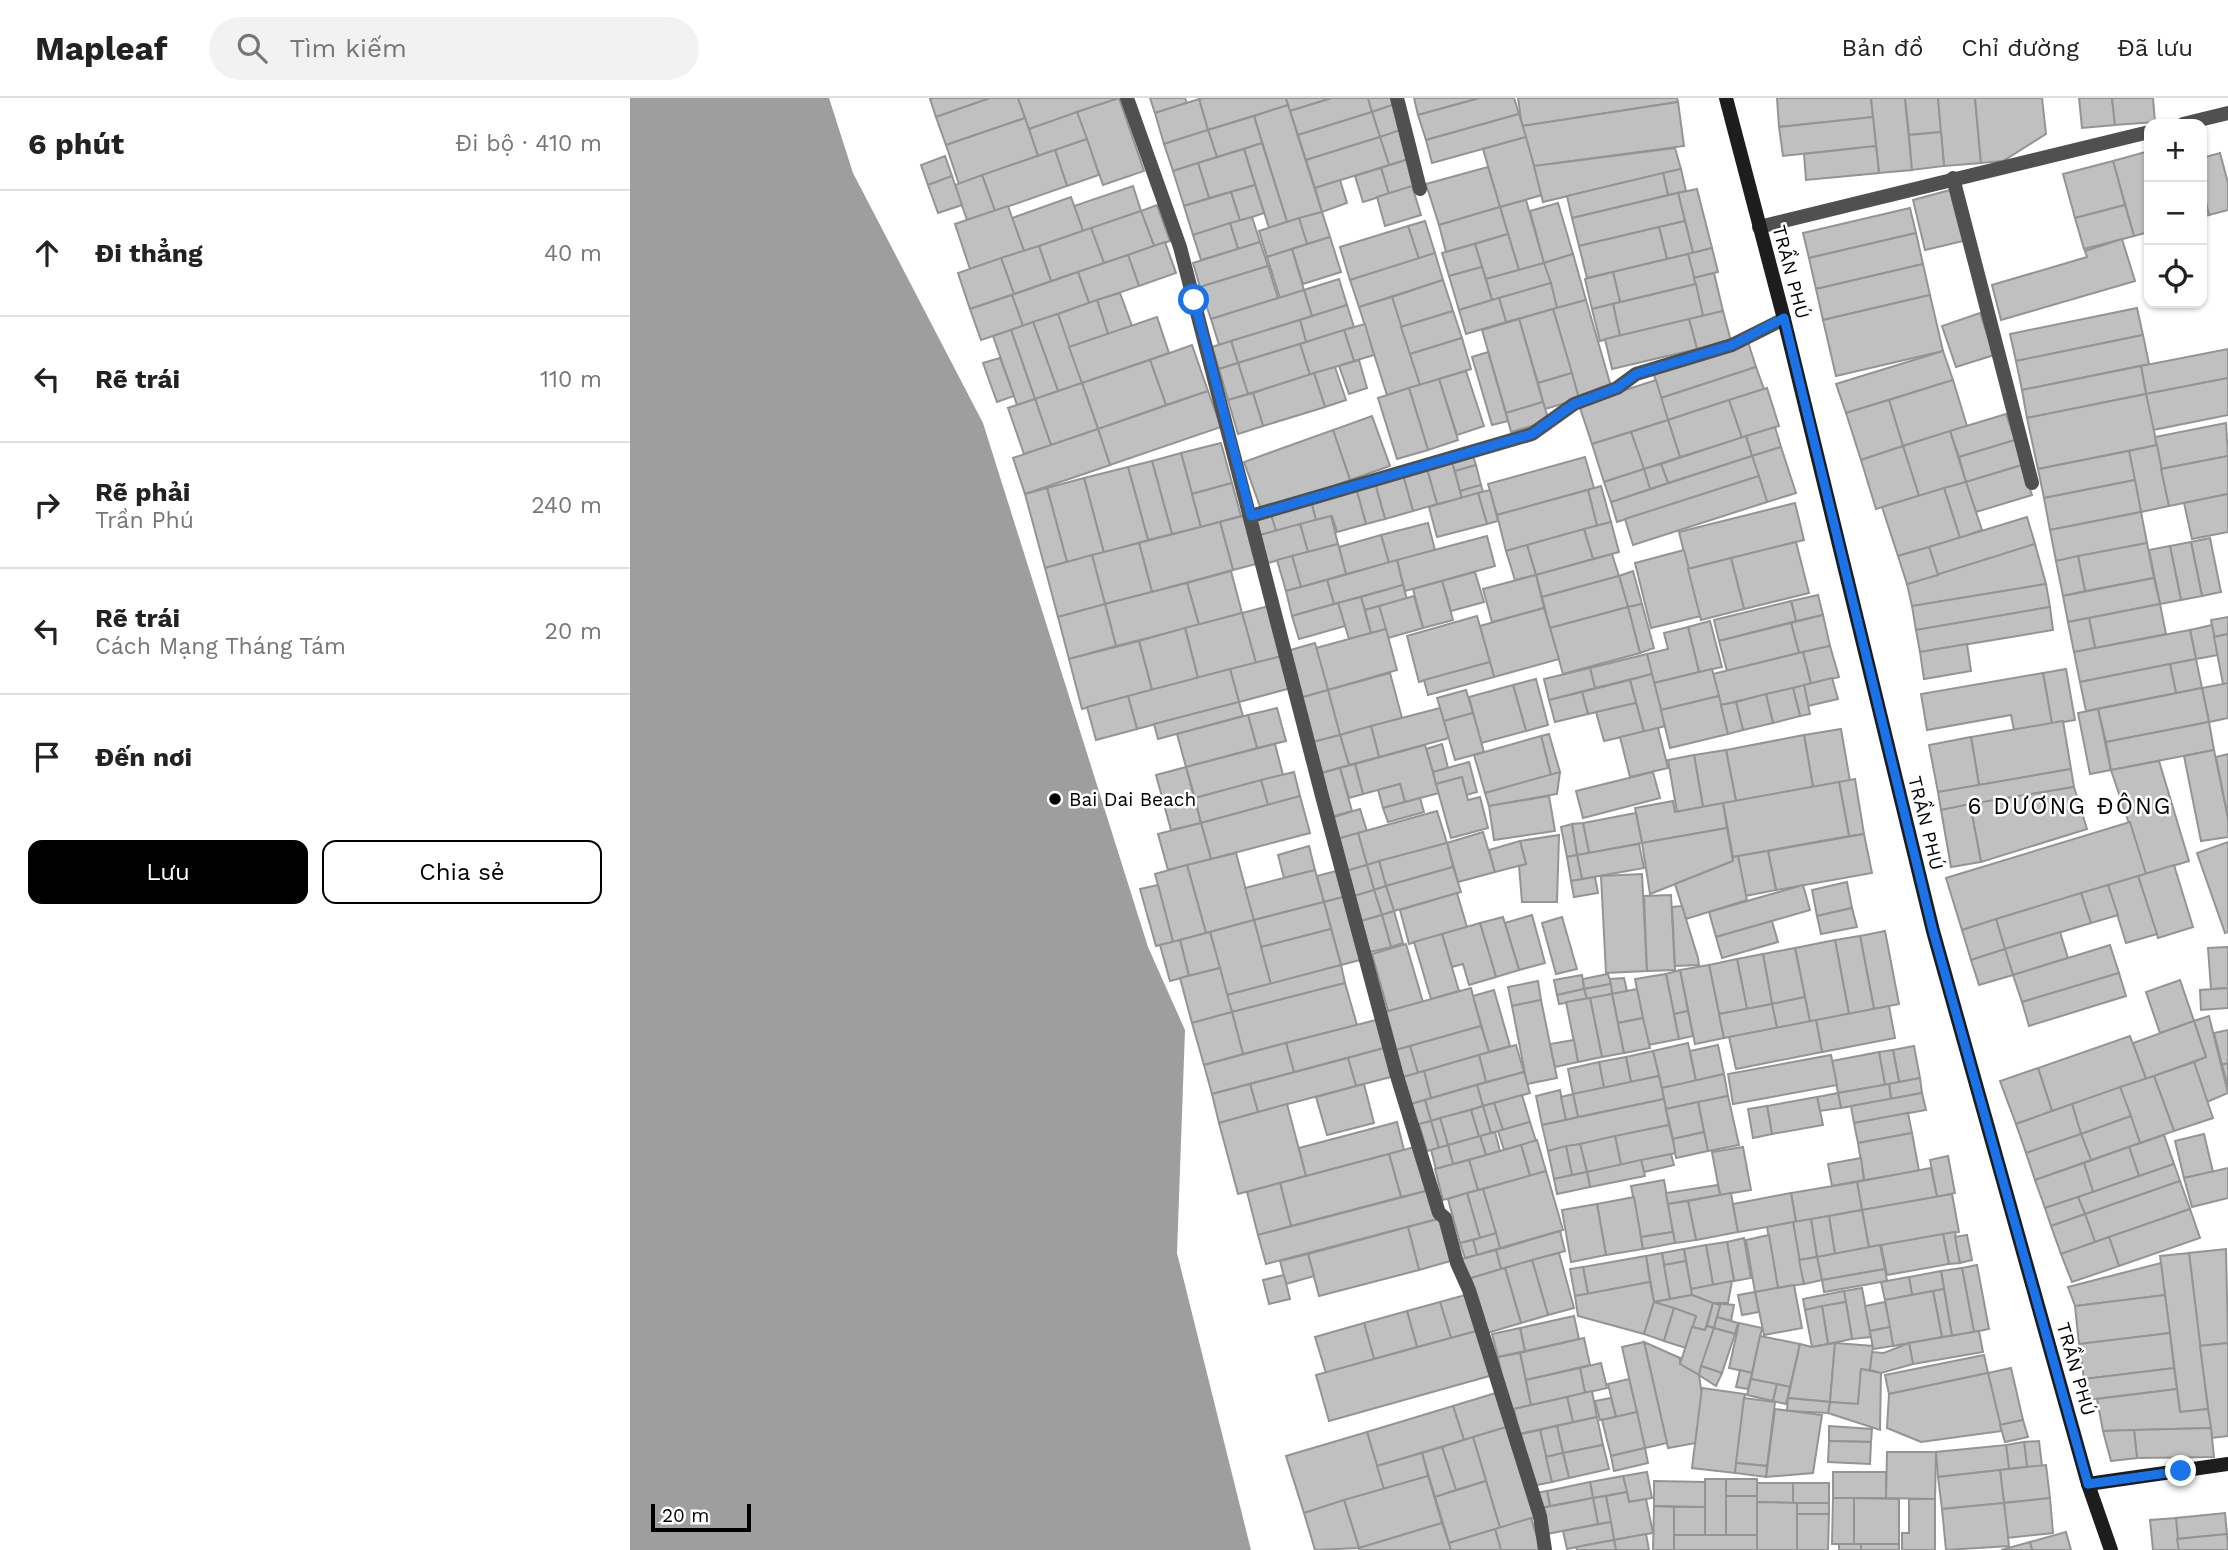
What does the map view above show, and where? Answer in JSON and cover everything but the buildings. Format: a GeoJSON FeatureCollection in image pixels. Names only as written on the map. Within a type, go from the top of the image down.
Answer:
{"type":"FeatureCollection","features":[{"type":"Feature","properties":{"kind":"street"},"geometry":{"type":"LineString","coordinates":[[1127,98],[1180,247],[1397,1076],[1439,1213],[1445,1218],[1457,1263],[1469,1290],[1540,1516],[1545,1550]]}},
{"type":"Feature","properties":{"kind":"street"},"geometry":{"type":"LineString","coordinates":[[1398,98],[1420,188]]}},
{"type":"Feature","properties":{"kind":"street","name":"TRẦN PHÚ"},"geometry":{"type":"LineString","coordinates":[[1726,98],[1784,318],[1933,931],[2088,1484],[2112,1550]]}},
{"type":"Feature","properties":{"kind":"street"},"geometry":{"type":"LineString","coordinates":[[2203,119],[2228,113]]}},
{"type":"Feature","properties":{"kind":"street"},"geometry":{"type":"LineString","coordinates":[[1759,227],[2144,133]]}},
{"type":"Feature","properties":{"kind":"street"},"geometry":{"type":"LineString","coordinates":[[1953,178],[2032,483]]}},
{"type":"Feature","properties":{"kind":"street"},"geometry":{"type":"LineString","coordinates":[[1251,516],[1532,434],[1574,404],[1617,388],[1636,374],[1732,345],[1784,318]]}},
{"type":"Feature","properties":{"kind":"street"},"geometry":{"type":"LineString","coordinates":[[2088,1484],[2228,1464]]}},
{"type":"Feature","properties":{"kind":"shaded area"},"geometry":{"type":"Polygon","coordinates":[[[630,98],[829,98],[853,173],[983,423],[1148,947],[1185,1030],[1177,1253],[1251,1550],[630,1550],[630,98]]]}},
{"type":"Feature","properties":{"kind":"place","name":"Bai Dai Beach"},"geometry":{"type":"Point","coordinates":[1055,799]}},
{"type":"Feature","properties":{"kind":"district","name":"6 DƯƠNG ĐÔNG"},"geometry":{"type":"Point","coordinates":[2070,806]}},
{"type":"Feature","properties":{"kind":"route"},"geometry":{"type":"LineString","coordinates":[[1194,300],[1251,516],[1532,434],[1574,404],[1617,388],[1636,374],[1732,345],[1784,318],[1933,931],[2088,1484],[2181,1471]]}}]}
